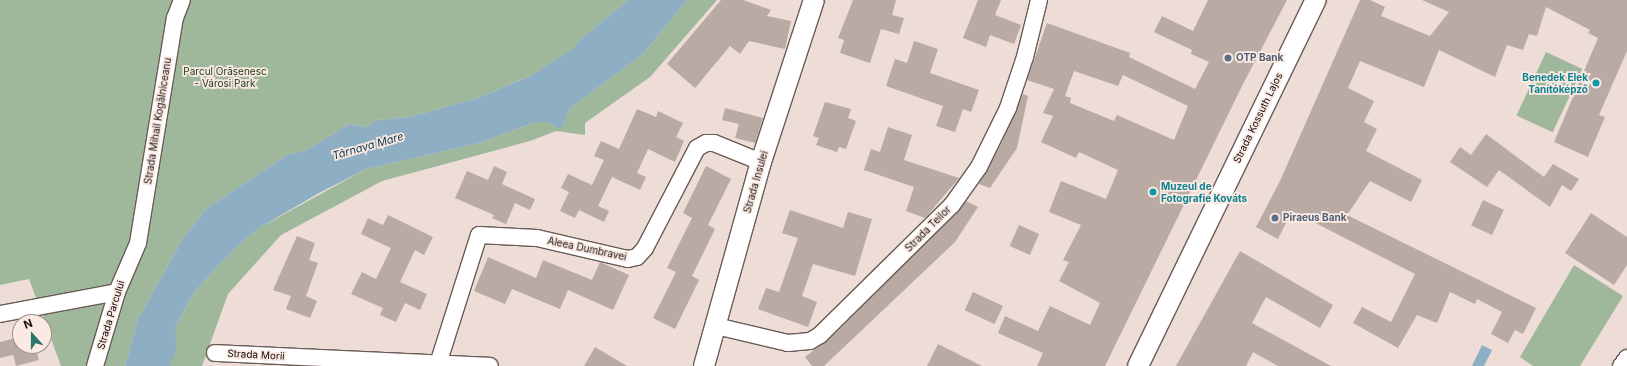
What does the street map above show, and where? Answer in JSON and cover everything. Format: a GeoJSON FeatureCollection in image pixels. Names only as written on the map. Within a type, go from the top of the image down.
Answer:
{"type":"FeatureCollection","features":[{"type":"Feature","properties":{"kind":"main road","name":"Strada Insulei"},"geometry":{"type":"LineString","coordinates":[[704,366],[761,162],[814,0]]}},
{"type":"Feature","properties":{"kind":"main road","name":"Strada Kossuth Lajos"},"geometry":{"type":"LineString","coordinates":[[1138,366],[1316,0]]}},
{"type":"Feature","properties":{"kind":"street","name":"Strada Mihail Kogălniceanu"},"geometry":{"type":"LineString","coordinates":[[138,243],[176,18],[182,0]]}},
{"type":"Feature","properties":{"kind":"street","name":"Strada Teilor"},"geometry":{"type":"LineString","coordinates":[[716,326],[788,343],[810,341],[820,335],[952,205],[979,167],[1008,108],[1025,57],[1039,0]]}},
{"type":"Feature","properties":{"kind":"street","name":"Aleea Dumbravei"},"geometry":{"type":"LineString","coordinates":[[438,364],[479,235],[537,238],[628,259],[637,257],[645,248],[697,148],[706,143],[714,143],[761,162]]}},
{"type":"Feature","properties":{"kind":"street","name":"Strada Parcului"},"geometry":{"type":"LineString","coordinates":[[96,366],[117,292],[138,243]]}},
{"type":"Feature","properties":{"kind":"street"},"geometry":{"type":"LineString","coordinates":[[0,314],[117,292]]}},
{"type":"Feature","properties":{"kind":"street","name":"Strada Morii"},"geometry":{"type":"LineString","coordinates":[[215,353],[490,366]]}},
{"type":"Feature","properties":{"kind":"street"},"geometry":{"type":"LineString","coordinates":[[1621,366],[1627,358]]}},
{"type":"Feature","properties":{"kind":"green space","name":"Parcul Orășenesc - Városi Park"},"geometry":{"type":"Polygon","coordinates":[[[0,0],[628,0],[580,40],[574,49],[530,76],[478,98],[410,117],[377,120],[367,127],[350,124],[306,150],[287,155],[207,208],[182,240],[138,319],[125,366],[61,366],[52,342],[52,314],[42,314],[29,279],[0,285],[0,0]]]}},
{"type":"Feature","properties":{"kind":"green space"},"geometry":{"type":"Polygon","coordinates":[[[687,0],[717,0],[650,77],[585,123],[585,135],[556,131],[530,141],[382,181],[281,235],[228,294],[202,366],[170,366],[175,351],[175,327],[195,291],[234,249],[259,228],[366,169],[479,143],[535,122],[548,122],[561,128],[570,108],[643,54],[687,0]]]}},
{"type":"Feature","properties":{"kind":"green space"},"geometry":{"type":"Polygon","coordinates":[[[1546,52],[1582,69],[1553,132],[1516,115],[1546,52]]]}},
{"type":"Feature","properties":{"kind":"green space"},"geometry":{"type":"Polygon","coordinates":[[[1574,265],[1623,296],[1580,366],[1533,366],[1520,357],[1574,265]]]}},
{"type":"Feature","properties":{"kind":"water","name":"Târnava Mare"},"geometry":{"type":"Polygon","coordinates":[[[628,0],[687,0],[643,54],[570,108],[561,129],[548,122],[535,122],[479,143],[366,169],[319,193],[259,228],[234,249],[195,291],[175,327],[176,351],[170,366],[125,366],[138,319],[182,240],[207,208],[287,155],[306,150],[350,124],[367,127],[377,120],[410,117],[478,98],[530,76],[573,49],[580,40],[628,0]]]}},
{"type":"Feature","properties":{"kind":"water"},"geometry":{"type":"Polygon","coordinates":[[[1482,345],[1492,350],[1484,366],[1472,366],[1482,345]]]}},
{"type":"Feature","properties":{"kind":"building"},"geometry":{"type":"Polygon","coordinates":[[[721,0],[743,0],[771,10],[767,16],[791,21],[785,49],[749,41],[740,54],[730,46],[695,88],[667,64],[721,0]]]}},
{"type":"Feature","properties":{"kind":"building"},"geometry":{"type":"Polygon","coordinates":[[[853,0],[896,0],[892,15],[904,18],[899,34],[881,29],[870,63],[840,53],[844,40],[838,38],[853,0]]]}},
{"type":"Feature","properties":{"kind":"building"},"geometry":{"type":"Polygon","coordinates":[[[978,0],[1001,0],[995,15],[1021,25],[1014,44],[990,35],[986,47],[963,38],[978,0]]]}},
{"type":"Feature","properties":{"kind":"building"},"geometry":{"type":"Polygon","coordinates":[[[1208,0],[1287,0],[1242,86],[1105,366],[1037,366],[1043,353],[998,333],[1005,316],[1038,331],[1050,306],[1090,325],[1100,303],[1059,281],[1069,262],[1063,260],[1081,225],[1049,212],[1061,181],[1106,199],[1118,170],[1079,152],[1076,158],[1041,142],[1053,116],[1043,113],[1054,89],[1027,80],[1047,23],[1130,53],[1129,57],[1195,89],[1209,62],[1191,54],[1192,50],[1154,32],[1162,16],[1193,31],[1208,0]],[[1074,71],[1065,96],[1071,98],[1070,103],[1114,121],[1117,115],[1174,140],[1188,106],[1123,75],[1118,86],[1074,71]]]}},
{"type":"Feature","properties":{"kind":"building"},"geometry":{"type":"Polygon","coordinates":[[[1360,0],[1370,0],[1385,7],[1381,16],[1430,36],[1449,12],[1422,0],[1627,0],[1627,51],[1599,115],[1605,117],[1588,157],[1554,142],[1598,38],[1588,33],[1590,30],[1546,7],[1537,36],[1529,34],[1523,50],[1507,45],[1495,77],[1439,50],[1424,87],[1360,61],[1348,88],[1374,101],[1364,122],[1377,129],[1366,151],[1422,180],[1411,202],[1370,181],[1347,215],[1536,308],[1523,334],[1515,330],[1508,343],[1491,334],[1502,312],[1477,299],[1475,304],[1450,292],[1437,323],[1417,315],[1398,348],[1353,323],[1362,307],[1391,322],[1415,274],[1292,211],[1278,239],[1256,227],[1280,181],[1360,0]]]}},
{"type":"Feature","properties":{"kind":"building"},"geometry":{"type":"Polygon","coordinates":[[[914,41],[938,49],[930,73],[979,90],[971,112],[963,109],[955,132],[936,126],[943,106],[886,86],[895,59],[907,63],[914,41]]]}},
{"type":"Feature","properties":{"kind":"building"},"geometry":{"type":"Polygon","coordinates":[[[1023,94],[1028,96],[1017,148],[990,188],[979,184],[1002,142],[1023,94]]]}},
{"type":"Feature","properties":{"kind":"building"},"geometry":{"type":"Polygon","coordinates":[[[825,102],[851,109],[848,118],[856,121],[846,149],[839,147],[837,152],[816,145],[819,138],[813,136],[825,102]]]}},
{"type":"Feature","properties":{"kind":"building"},"geometry":{"type":"Polygon","coordinates":[[[725,108],[763,118],[755,143],[735,138],[739,124],[722,120],[725,108]]]}},
{"type":"Feature","properties":{"kind":"building"},"geometry":{"type":"Polygon","coordinates":[[[637,109],[656,117],[658,111],[683,123],[676,137],[684,141],[675,162],[648,149],[637,173],[646,177],[640,190],[612,177],[598,206],[609,211],[604,222],[579,210],[575,218],[560,211],[569,192],[561,188],[568,174],[592,185],[604,160],[594,156],[601,141],[619,149],[637,109]]]}},
{"type":"Feature","properties":{"kind":"building"},"geometry":{"type":"Polygon","coordinates":[[[888,127],[912,135],[904,160],[959,178],[925,218],[906,211],[914,187],[864,170],[871,149],[880,152],[888,127]]]}},
{"type":"Feature","properties":{"kind":"building"},"geometry":{"type":"Polygon","coordinates":[[[1486,134],[1544,177],[1553,164],[1579,179],[1571,191],[1562,185],[1550,207],[1499,170],[1487,187],[1450,162],[1460,147],[1471,155],[1486,134]]]}},
{"type":"Feature","properties":{"kind":"building"},"geometry":{"type":"Polygon","coordinates":[[[494,166],[507,172],[502,184],[535,199],[530,210],[515,203],[506,224],[492,218],[494,215],[455,198],[467,171],[488,180],[494,166]]]}},
{"type":"Feature","properties":{"kind":"building"},"geometry":{"type":"Polygon","coordinates":[[[706,166],[731,179],[708,225],[715,229],[692,276],[699,280],[675,329],[653,318],[676,272],[667,268],[692,218],[683,213],[706,166]]]}},
{"type":"Feature","properties":{"kind":"building"},"geometry":{"type":"Polygon","coordinates":[[[1483,200],[1504,210],[1492,235],[1471,225],[1483,200]]]}},
{"type":"Feature","properties":{"kind":"building"},"geometry":{"type":"Polygon","coordinates":[[[966,201],[978,207],[955,242],[824,366],[812,366],[805,357],[838,331],[966,201]]]}},
{"type":"Feature","properties":{"kind":"building"},"geometry":{"type":"Polygon","coordinates":[[[790,210],[843,228],[848,212],[872,219],[855,276],[813,264],[802,296],[817,302],[808,327],[758,309],[766,288],[779,292],[798,238],[782,233],[790,210]]]}},
{"type":"Feature","properties":{"kind":"building"},"geometry":{"type":"Polygon","coordinates":[[[1591,213],[1627,237],[1627,265],[1614,285],[1565,253],[1591,213]]]}},
{"type":"Feature","properties":{"kind":"building"},"geometry":{"type":"Polygon","coordinates":[[[388,215],[433,237],[424,255],[415,250],[400,282],[427,294],[420,310],[405,303],[396,322],[380,315],[383,308],[351,294],[362,272],[376,279],[391,248],[361,234],[368,218],[383,225],[388,215]]]}},
{"type":"Feature","properties":{"kind":"building"},"geometry":{"type":"Polygon","coordinates":[[[1019,225],[1039,234],[1030,255],[1010,246],[1019,225]]]}},
{"type":"Feature","properties":{"kind":"building"},"geometry":{"type":"Polygon","coordinates":[[[297,236],[315,243],[309,260],[318,263],[306,296],[317,301],[310,318],[286,309],[291,296],[273,290],[297,236]]]}},
{"type":"Feature","properties":{"kind":"building"},"geometry":{"type":"Polygon","coordinates":[[[1240,251],[1333,305],[1320,328],[1266,297],[1252,323],[1331,366],[1278,366],[1253,352],[1246,366],[1176,366],[1240,251]]]}},
{"type":"Feature","properties":{"kind":"building"},"geometry":{"type":"Polygon","coordinates":[[[488,257],[536,278],[543,260],[592,280],[600,262],[629,275],[613,310],[568,290],[560,309],[512,289],[505,304],[474,291],[488,257]]]}},
{"type":"Feature","properties":{"kind":"building"},"geometry":{"type":"Polygon","coordinates":[[[973,292],[1003,306],[994,324],[965,310],[973,292]]]}},
{"type":"Feature","properties":{"kind":"building"},"geometry":{"type":"Polygon","coordinates":[[[12,339],[12,354],[37,354],[39,360],[16,366],[13,355],[0,358],[0,342],[12,339]]]}},
{"type":"Feature","properties":{"kind":"building"},"geometry":{"type":"Polygon","coordinates":[[[938,344],[982,366],[927,366],[938,344]]]}},
{"type":"Feature","properties":{"kind":"building"},"geometry":{"type":"Polygon","coordinates":[[[595,347],[627,366],[584,366],[595,347]]]}},
{"type":"Feature","properties":{"kind":"place","name":"OTP Bank"},"geometry":{"type":"Point","coordinates":[1228,58]}},
{"type":"Feature","properties":{"kind":"place","name":"Benedek Elek Tanítóképző"},"geometry":{"type":"Point","coordinates":[1596,83]}},
{"type":"Feature","properties":{"kind":"place","name":"Muzeul de Fotografie Kováts"},"geometry":{"type":"Point","coordinates":[1153,192]}},
{"type":"Feature","properties":{"kind":"place","name":"Piraeus Bank"},"geometry":{"type":"Point","coordinates":[1275,218]}}]}
